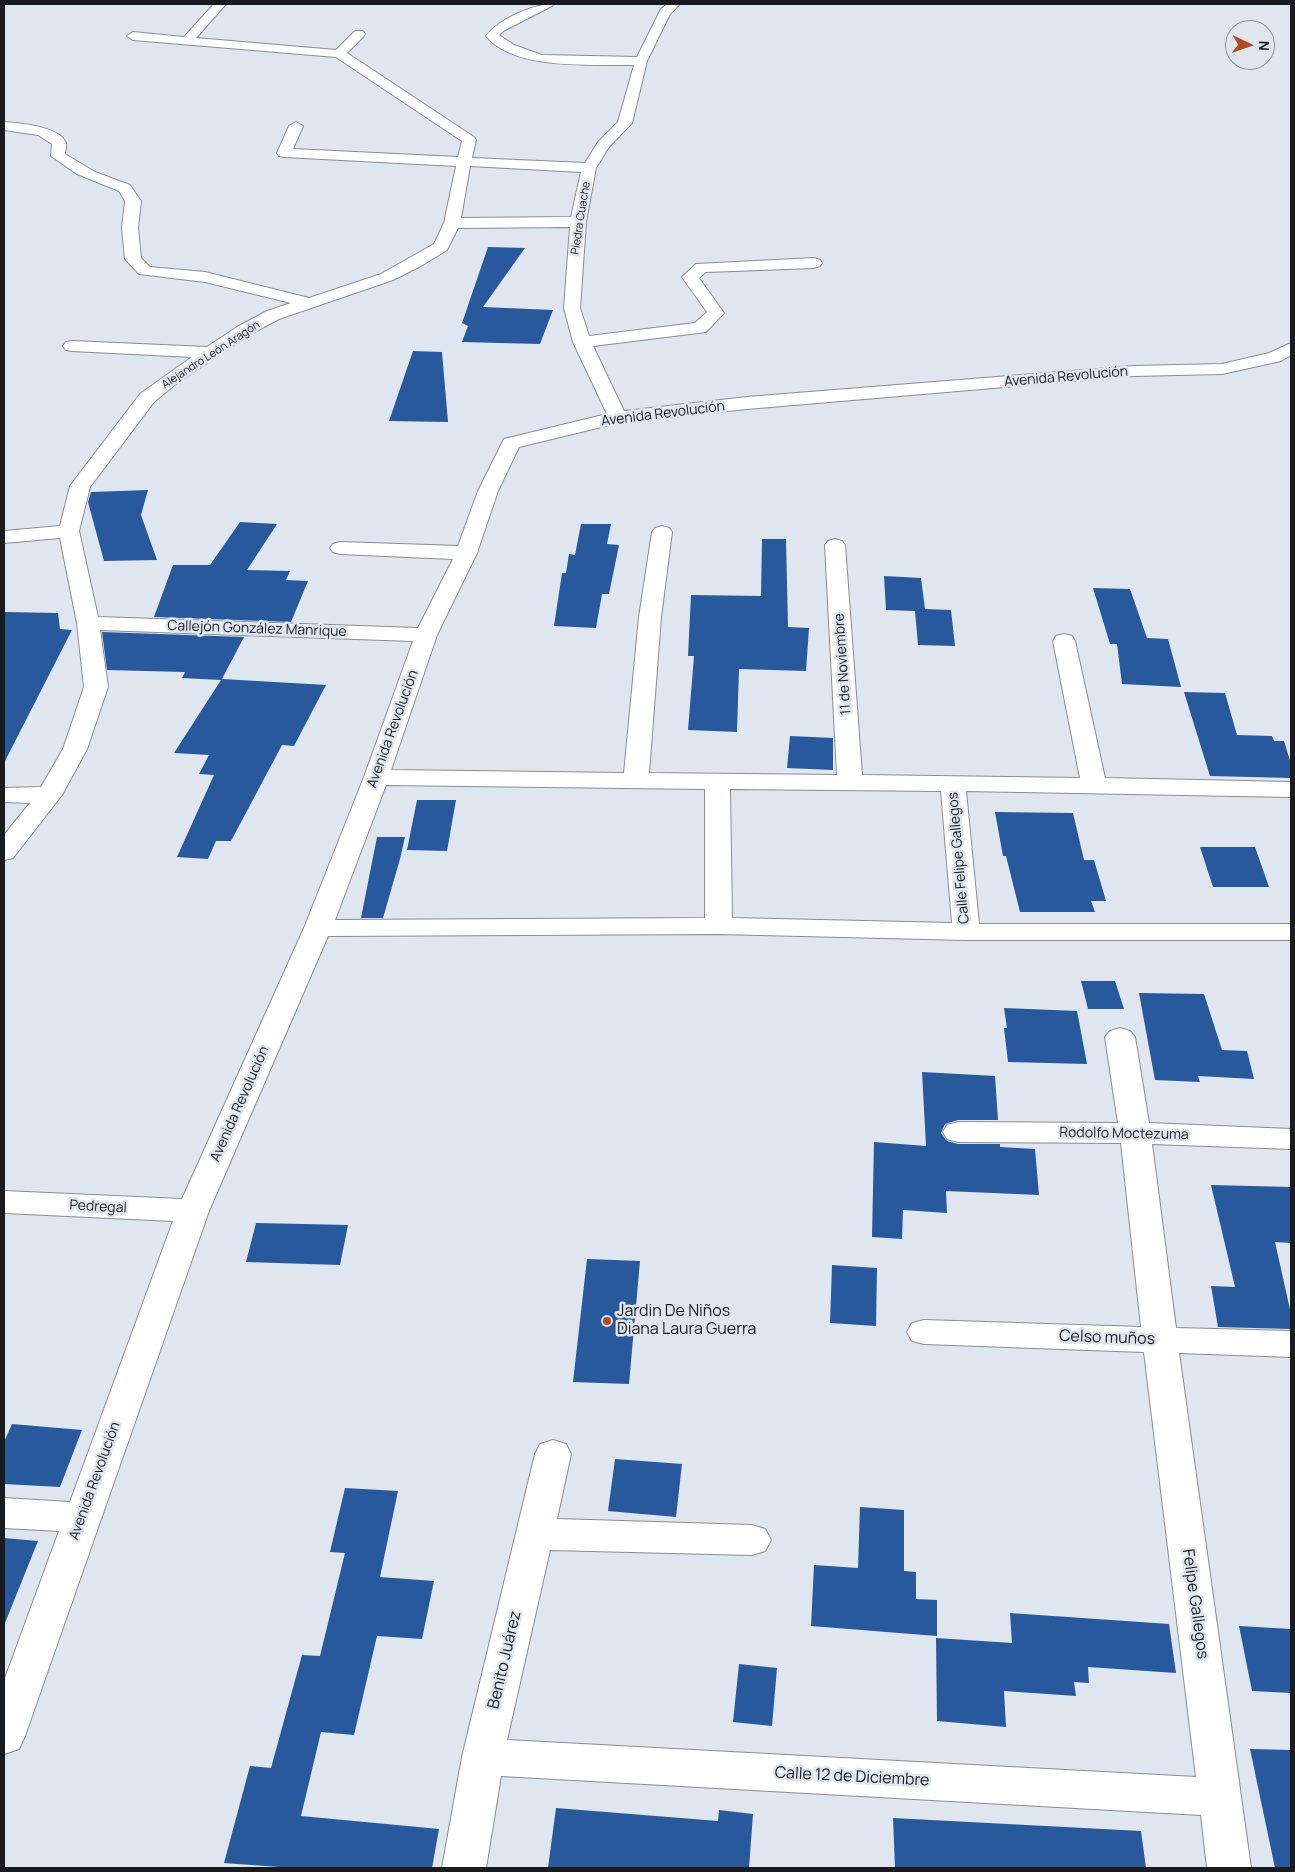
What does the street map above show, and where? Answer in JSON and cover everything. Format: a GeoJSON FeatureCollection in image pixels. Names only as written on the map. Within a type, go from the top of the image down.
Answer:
{"type":"FeatureCollection","features":[{"type":"Feature","properties":{"kind":"street"},"geometry":{"type":"LineString","coordinates":[[186,41],[220,4]]}},
{"type":"Feature","properties":{"kind":"street"},"geometry":{"type":"LineString","coordinates":[[548,4],[501,27],[492,36],[510,48],[540,59],[640,61]]}},
{"type":"Feature","properties":{"kind":"street","name":"Piedra Cuache"},"geometry":{"type":"LineString","coordinates":[[618,417],[582,342],[572,308],[578,222],[589,168],[603,145],[625,124],[640,61],[665,12],[674,4]]}},
{"type":"Feature","properties":{"kind":"street"},"geometry":{"type":"LineString","coordinates":[[133,36],[339,54],[359,34]]}},
{"type":"Feature","properties":{"kind":"street","name":"Alejandro León Aragón"},"geometry":{"type":"LineString","coordinates":[[4,852],[49,795],[75,748],[96,687],[88,623],[68,531],[80,486],[147,398],[171,379],[243,331],[273,315],[387,277],[416,263],[441,247],[452,223],[469,140],[339,54]]}},
{"type":"Feature","properties":{"kind":"street"},"geometry":{"type":"LineString","coordinates":[[4,126],[42,131],[59,143],[58,156],[92,177],[125,188],[133,201],[130,228],[133,259],[145,271],[205,276],[310,303]]}},
{"type":"Feature","properties":{"kind":"street"},"geometry":{"type":"LineString","coordinates":[[296,126],[284,153],[589,168]]}},
{"type":"Feature","properties":{"kind":"street"},"geometry":{"type":"LineString","coordinates":[[452,223],[578,222]]}},
{"type":"Feature","properties":{"kind":"street"},"geometry":{"type":"LineString","coordinates":[[582,342],[700,328],[716,312],[690,277],[702,267],[814,263]]}},
{"type":"Feature","properties":{"kind":"street"},"geometry":{"type":"LineString","coordinates":[[72,346],[212,353]]}},
{"type":"Feature","properties":{"kind":"street","name":"Avenida Revolución"},"geometry":{"type":"LineString","coordinates":[[4,1736],[193,1211],[318,928],[376,777],[426,635],[466,553],[488,491],[511,444],[618,417],[747,403],[1134,371],[1222,369],[1283,361],[1291,348]]}},
{"type":"Feature","properties":{"kind":"street"},"geometry":{"type":"LineString","coordinates":[[4,537],[68,531]]}},
{"type":"Feature","properties":{"kind":"street"},"geometry":{"type":"LineString","coordinates":[[636,782],[650,617],[662,532]]}},
{"type":"Feature","properties":{"kind":"street","name":"11 de Noviembre"},"geometry":{"type":"LineString","coordinates":[[836,545],[850,783]]}},
{"type":"Feature","properties":{"kind":"street"},"geometry":{"type":"LineString","coordinates":[[340,548],[466,553]]}},
{"type":"Feature","properties":{"kind":"street","name":"Callejón González Manrique"},"geometry":{"type":"LineString","coordinates":[[88,623],[426,635]]}},
{"type":"Feature","properties":{"kind":"street"},"geometry":{"type":"LineString","coordinates":[[1064,641],[1094,785]]}},
{"type":"Feature","properties":{"kind":"street"},"geometry":{"type":"LineString","coordinates":[[376,777],[636,782],[1094,785],[1291,789]]}},
{"type":"Feature","properties":{"kind":"street"},"geometry":{"type":"LineString","coordinates":[[717,782],[719,926]]}},
{"type":"Feature","properties":{"kind":"street","name":"Calle Felipe Gallegos"},"geometry":{"type":"LineString","coordinates":[[953,784],[966,932]]}},
{"type":"Feature","properties":{"kind":"street"},"geometry":{"type":"LineString","coordinates":[[4,795],[49,795]]}},
{"type":"Feature","properties":{"kind":"street"},"geometry":{"type":"LineString","coordinates":[[318,928],[719,926],[966,932],[1291,932]]}},
{"type":"Feature","properties":{"kind":"street","name":"Felipe Gallegos"},"geometry":{"type":"LineString","coordinates":[[1120,1037],[1136,1132],[1160,1340],[1229,1868]]}},
{"type":"Feature","properties":{"kind":"street","name":"Rodolfo Moctezuma"},"geometry":{"type":"LineString","coordinates":[[958,1132],[1136,1132],[1291,1138]]}},
{"type":"Feature","properties":{"kind":"street","name":"Pedregal"},"geometry":{"type":"LineString","coordinates":[[4,1202],[193,1211]]}},
{"type":"Feature","properties":{"kind":"street","name":"Celso muños"},"geometry":{"type":"LineString","coordinates":[[924,1332],[1291,1344]]}},
{"type":"Feature","properties":{"kind":"street","name":"Benito Juárez"},"geometry":{"type":"LineString","coordinates":[[464,1868],[483,1757],[553,1454]]}},
{"type":"Feature","properties":{"kind":"street"},"geometry":{"type":"LineString","coordinates":[[4,1513],[82,1518]]}},
{"type":"Feature","properties":{"kind":"street"},"geometry":{"type":"LineString","coordinates":[[534,1534],[752,1540]]}},
{"type":"Feature","properties":{"kind":"street","name":"Calle 12 de Diciembre"},"geometry":{"type":"LineString","coordinates":[[483,1757],[1221,1797]]}},
{"type":"Feature","properties":{"kind":"building"},"geometry":{"type":"Polygon","coordinates":[[[488,247],[525,248],[483,307],[553,310],[540,344],[462,342],[468,326],[462,323],[488,247]]]}},
{"type":"Feature","properties":{"kind":"building"},"geometry":{"type":"Polygon","coordinates":[[[413,351],[442,352],[448,422],[389,421],[413,351]]]}},
{"type":"Feature","properties":{"kind":"building"},"geometry":{"type":"Polygon","coordinates":[[[148,490],[141,515],[157,560],[104,561],[88,502],[91,492],[148,490]]]}},
{"type":"Feature","properties":{"kind":"building"},"geometry":{"type":"Polygon","coordinates":[[[240,522],[277,524],[247,570],[290,571],[286,580],[308,581],[291,622],[154,617],[173,565],[210,565],[240,522]]]}},
{"type":"Feature","properties":{"kind":"building"},"geometry":{"type":"Polygon","coordinates":[[[581,524],[611,524],[607,544],[619,545],[609,594],[602,594],[596,628],[554,626],[562,573],[566,573],[569,554],[575,555],[581,524]]]}},
{"type":"Feature","properties":{"kind":"building"},"geometry":{"type":"Polygon","coordinates":[[[762,539],[786,539],[788,627],[809,628],[806,671],[739,669],[737,732],[688,730],[694,656],[688,656],[691,595],[761,596],[762,539]]]}},
{"type":"Feature","properties":{"kind":"building"},"geometry":{"type":"Polygon","coordinates":[[[884,576],[921,578],[925,609],[951,610],[955,646],[918,645],[915,611],[886,610],[884,576]]]}},
{"type":"Feature","properties":{"kind":"building"},"geometry":{"type":"Polygon","coordinates":[[[1093,588],[1130,589],[1147,638],[1168,639],[1181,687],[1122,684],[1117,644],[1110,644],[1093,588]]]}},
{"type":"Feature","properties":{"kind":"building"},"geometry":{"type":"Polygon","coordinates":[[[4,612],[58,613],[60,629],[72,630],[4,763],[4,612]]]}},
{"type":"Feature","properties":{"kind":"building"},"geometry":{"type":"Polygon","coordinates":[[[102,632],[244,637],[222,679],[326,685],[294,746],[282,745],[231,841],[216,841],[208,859],[177,857],[214,775],[199,774],[209,755],[174,753],[221,680],[182,678],[185,672],[107,670],[102,632]]]}},
{"type":"Feature","properties":{"kind":"building"},"geometry":{"type":"Polygon","coordinates":[[[1184,692],[1225,693],[1237,735],[1272,736],[1274,741],[1284,741],[1291,764],[1291,778],[1210,776],[1184,692]]]}},
{"type":"Feature","properties":{"kind":"building"},"geometry":{"type":"Polygon","coordinates":[[[790,736],[833,738],[833,770],[787,768],[790,736]]]}},
{"type":"Feature","properties":{"kind":"building"},"geometry":{"type":"Polygon","coordinates":[[[417,800],[456,800],[447,851],[407,850],[417,800]]]}},
{"type":"Feature","properties":{"kind":"building"},"geometry":{"type":"Polygon","coordinates":[[[995,812],[1073,813],[1084,860],[1094,860],[1106,901],[1091,901],[1095,912],[1020,912],[1006,856],[1003,856],[995,812]]]}},
{"type":"Feature","properties":{"kind":"building"},"geometry":{"type":"Polygon","coordinates":[[[377,837],[405,837],[383,918],[361,918],[377,837]]]}},
{"type":"Feature","properties":{"kind":"building"},"geometry":{"type":"Polygon","coordinates":[[[1200,847],[1255,847],[1269,887],[1213,887],[1200,847]]]}},
{"type":"Feature","properties":{"kind":"building"},"geometry":{"type":"Polygon","coordinates":[[[1081,981],[1115,981],[1124,1009],[1088,1009],[1081,981]]]}},
{"type":"Feature","properties":{"kind":"building"},"geometry":{"type":"Polygon","coordinates":[[[1139,993],[1204,994],[1222,1050],[1247,1051],[1254,1079],[1198,1076],[1200,1082],[1155,1080],[1139,993]]]}},
{"type":"Feature","properties":{"kind":"building"},"geometry":{"type":"Polygon","coordinates":[[[1004,1008],[1077,1011],[1087,1064],[1008,1062],[1004,1028],[1007,1028],[1004,1008]]]}},
{"type":"Feature","properties":{"kind":"building"},"geometry":{"type":"Polygon","coordinates":[[[922,1072],[995,1076],[998,1120],[958,1120],[945,1124],[941,1133],[947,1141],[958,1144],[1000,1144],[1000,1147],[1035,1149],[1039,1195],[946,1191],[947,1213],[903,1210],[902,1239],[872,1237],[874,1142],[926,1146],[922,1072]]]}},
{"type":"Feature","properties":{"kind":"building"},"geometry":{"type":"Polygon","coordinates":[[[1211,1185],[1291,1187],[1291,1243],[1275,1242],[1291,1314],[1291,1329],[1218,1327],[1211,1286],[1235,1287],[1211,1185]]]}},
{"type":"Feature","properties":{"kind":"building"},"geometry":{"type":"Polygon","coordinates":[[[256,1223],[348,1225],[340,1265],[246,1262],[256,1223]]]}},
{"type":"Feature","properties":{"kind":"building","name":"Jardin De Niños Diana Laura Guerra"},"geometry":{"type":"Polygon","coordinates":[[[587,1259],[640,1261],[629,1384],[573,1382],[587,1259]]]}},
{"type":"Feature","properties":{"kind":"building"},"geometry":{"type":"Polygon","coordinates":[[[832,1265],[877,1268],[876,1326],[830,1323],[832,1265]]]}},
{"type":"Feature","properties":{"kind":"building"},"geometry":{"type":"Polygon","coordinates":[[[12,1424],[82,1430],[60,1487],[4,1484],[4,1442],[12,1424]]]}},
{"type":"Feature","properties":{"kind":"building"},"geometry":{"type":"Polygon","coordinates":[[[615,1459],[682,1464],[676,1517],[608,1511],[615,1459]]]}},
{"type":"Feature","properties":{"kind":"building"},"geometry":{"type":"Polygon","coordinates":[[[345,1488],[398,1491],[380,1577],[434,1581],[422,1639],[377,1636],[354,1735],[321,1732],[301,1816],[439,1829],[432,1868],[293,1868],[224,1863],[250,1766],[271,1768],[302,1655],[320,1656],[345,1553],[330,1552],[345,1488]]]}},
{"type":"Feature","properties":{"kind":"building"},"geometry":{"type":"Polygon","coordinates":[[[860,1507],[904,1510],[904,1571],[916,1572],[916,1599],[937,1600],[937,1636],[811,1626],[814,1565],[858,1568],[860,1507]]]}},
{"type":"Feature","properties":{"kind":"building"},"geometry":{"type":"Polygon","coordinates":[[[4,1538],[38,1541],[5,1623],[4,1623],[4,1538]]]}},
{"type":"Feature","properties":{"kind":"building"},"geometry":{"type":"Polygon","coordinates":[[[1010,1613],[1169,1624],[1176,1673],[1088,1667],[1089,1683],[1074,1682],[1076,1696],[1004,1691],[1006,1727],[937,1721],[936,1638],[1012,1643],[1010,1613]]]}},
{"type":"Feature","properties":{"kind":"building"},"geometry":{"type":"Polygon","coordinates":[[[1239,1626],[1291,1629],[1291,1693],[1252,1691],[1239,1626]]]}},
{"type":"Feature","properties":{"kind":"building"},"geometry":{"type":"Polygon","coordinates":[[[739,1664],[777,1668],[772,1726],[733,1722],[739,1664]]]}},
{"type":"Feature","properties":{"kind":"building"},"geometry":{"type":"Polygon","coordinates":[[[1250,1749],[1291,1750],[1291,1868],[1275,1868],[1250,1749]]]}},
{"type":"Feature","properties":{"kind":"building"},"geometry":{"type":"Polygon","coordinates":[[[556,1808],[718,1821],[719,1810],[753,1814],[749,1868],[548,1868],[556,1808]]]}},
{"type":"Feature","properties":{"kind":"building"},"geometry":{"type":"Polygon","coordinates":[[[893,1818],[1141,1831],[1146,1868],[895,1868],[893,1818]]]}},
{"type":"Feature","properties":{"kind":"place","name":"Jardin De Niños Diana Laura Guerra"},"geometry":{"type":"Point","coordinates":[607,1321]}}]}
